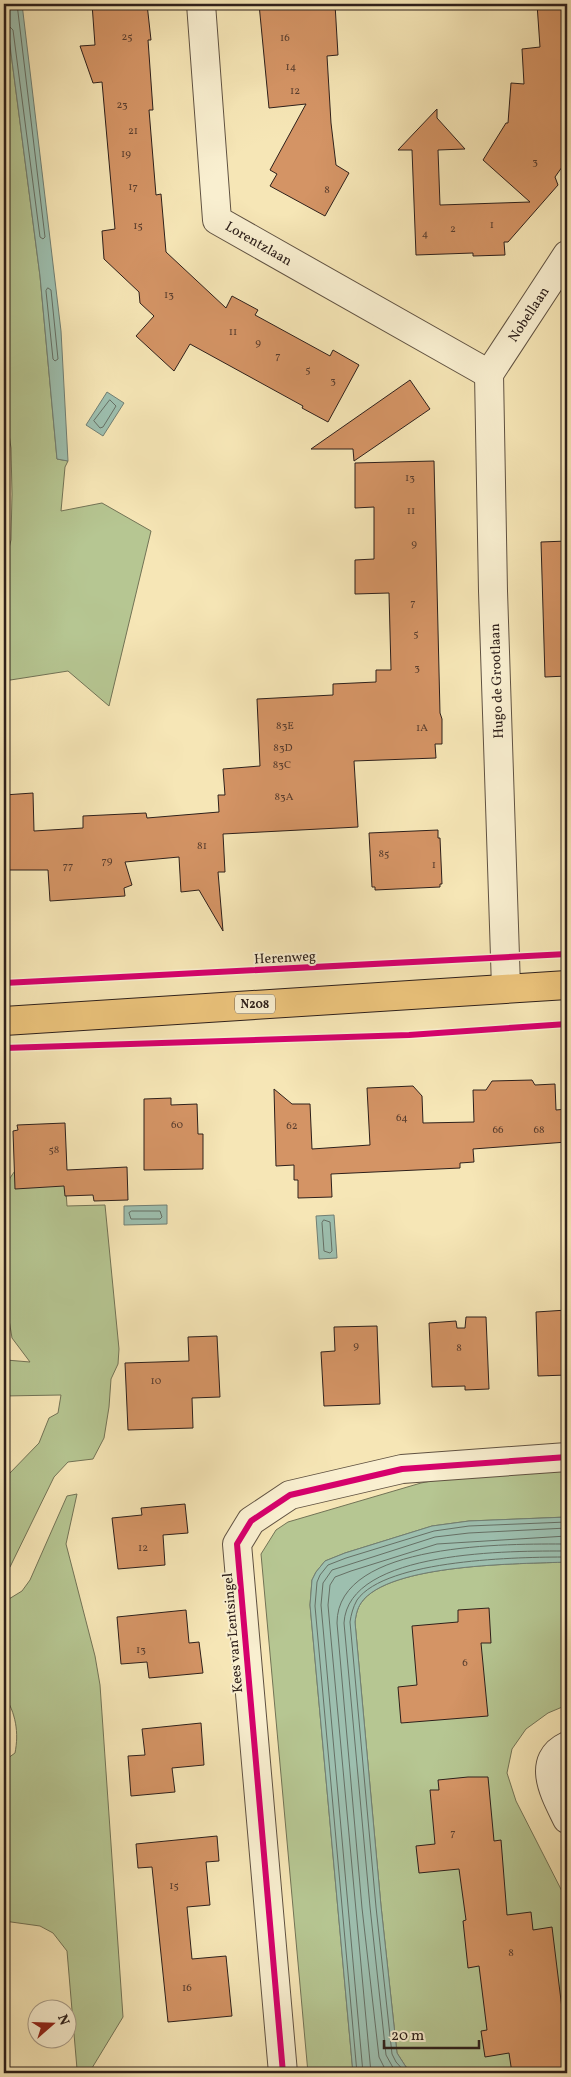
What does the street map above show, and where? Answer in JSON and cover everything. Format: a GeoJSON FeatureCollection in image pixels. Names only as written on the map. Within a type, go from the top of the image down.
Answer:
{"type":"FeatureCollection","features":[{"type":"Feature","properties":{"kind":"main road","name":"N208"},"geometry":{"type":"LineString","coordinates":[[4,1021],[506,987],[567,985]]}},
{"type":"Feature","properties":{"kind":"street","name":"Lorentzlaan"},"geometry":{"type":"LineString","coordinates":[[201,4],[217,220],[489,374]]}},
{"type":"Feature","properties":{"kind":"street","name":"Nobellaan"},"geometry":{"type":"LineString","coordinates":[[489,374],[567,255]]}},
{"type":"Feature","properties":{"kind":"street","name":"Hugo de Grootlaan"},"geometry":{"type":"LineString","coordinates":[[489,374],[493,590],[506,987]]}},
{"type":"Feature","properties":{"kind":"street","name":"Kees van Lentsingel"},"geometry":{"type":"LineString","coordinates":[[283,2073],[237,1544],[252,1521],[290,1494],[402,1469],[567,1456]]}},
{"type":"Feature","properties":{"kind":"street"},"geometry":{"type":"LineString","coordinates":[[567,1746],[558,1751],[549,1771],[554,1792],[567,1819]]}},
{"type":"Feature","properties":{"kind":"green space"},"geometry":{"type":"Polygon","coordinates":[[[8,30],[40,276],[57,459],[68,461],[65,467],[61,511],[102,503],[151,531],[109,706],[68,671],[4,681],[4,568],[11,540],[12,494],[11,448],[4,401],[4,31],[8,30]]]}},
{"type":"Feature","properties":{"kind":"green space"},"geometry":{"type":"Polygon","coordinates":[[[21,1162],[64,1162],[67,1206],[105,1205],[119,1349],[118,1364],[111,1379],[104,1438],[93,1459],[68,1462],[54,1477],[10,1567],[4,1574],[4,1487],[8,1475],[39,1443],[49,1418],[58,1413],[61,1395],[4,1396],[4,1366],[6,1360],[30,1362],[12,1338],[4,1289],[5,1198],[10,1178],[21,1162]]]}},
{"type":"Feature","properties":{"kind":"green space"},"geometry":{"type":"Polygon","coordinates":[[[567,1471],[567,1517],[469,1521],[432,1526],[325,1561],[312,1580],[310,1605],[353,2073],[308,2073],[261,1554],[276,1530],[288,1522],[421,1483],[447,1478],[567,1471]]]}},
{"type":"Feature","properties":{"kind":"green space"},"geometry":{"type":"Polygon","coordinates":[[[77,1494],[66,1544],[95,1656],[100,1685],[123,2017],[92,2068],[77,2069],[75,2050],[78,2050],[78,2000],[71,2000],[67,1951],[53,1933],[40,1926],[4,1921],[4,1761],[15,1753],[17,1738],[14,1716],[4,1695],[4,1602],[22,1591],[30,1580],[67,1496],[77,1494]]]}},
{"type":"Feature","properties":{"kind":"green space"},"geometry":{"type":"Polygon","coordinates":[[[567,1562],[567,1705],[548,1713],[526,1729],[512,1749],[507,1773],[516,1801],[567,1901],[567,2073],[416,2073],[406,2067],[397,2053],[381,1906],[355,1622],[357,1612],[361,1603],[376,1590],[398,1580],[426,1573],[489,1565],[567,1562]]]}},
{"type":"Feature","properties":{"kind":"water"},"geometry":{"type":"Polygon","coordinates":[[[4,4],[22,4],[61,331],[68,461],[57,459],[40,276],[8,30],[4,31],[4,4]]]}},
{"type":"Feature","properties":{"kind":"water"},"geometry":{"type":"Polygon","coordinates":[[[107,392],[124,403],[103,436],[86,425],[107,392]]]}},
{"type":"Feature","properties":{"kind":"water"},"geometry":{"type":"Polygon","coordinates":[[[167,1205],[167,1224],[124,1225],[124,1206],[167,1205]]]}},
{"type":"Feature","properties":{"kind":"water"},"geometry":{"type":"Polygon","coordinates":[[[334,1215],[337,1258],[319,1259],[316,1216],[334,1215]]]}},
{"type":"Feature","properties":{"kind":"water"},"geometry":{"type":"Polygon","coordinates":[[[567,1517],[567,1562],[489,1565],[426,1573],[398,1580],[376,1590],[361,1603],[358,1610],[355,1622],[381,1906],[397,2053],[406,2067],[416,2073],[353,2073],[310,1605],[312,1580],[325,1561],[432,1526],[469,1521],[567,1517]]]}},
{"type":"Feature","properties":{"kind":"building"},"geometry":{"type":"Polygon","coordinates":[[[92,4],[147,4],[151,40],[148,40],[153,110],[149,110],[156,195],[161,194],[166,252],[226,308],[232,296],[258,310],[255,315],[330,356],[333,350],[359,365],[328,422],[302,408],[303,406],[190,344],[174,371],[136,336],[154,316],[140,303],[139,292],[104,259],[102,231],[115,229],[102,82],[93,83],[80,46],[95,45],[92,4]]]}},
{"type":"Feature","properties":{"kind":"building"},"geometry":{"type":"Polygon","coordinates":[[[259,4],[335,4],[338,55],[327,56],[331,123],[336,165],[349,173],[325,216],[270,186],[277,174],[270,170],[306,104],[269,108],[259,4]]]}},
{"type":"Feature","properties":{"kind":"building"},"geometry":{"type":"Polygon","coordinates":[[[537,4],[567,4],[567,160],[555,177],[558,185],[508,242],[504,242],[505,255],[473,256],[473,253],[416,255],[412,150],[398,150],[437,109],[437,118],[465,149],[438,150],[440,205],[530,202],[483,160],[506,123],[508,123],[511,83],[524,84],[522,49],[540,47],[537,4]]]}},
{"type":"Feature","properties":{"kind":"building"},"geometry":{"type":"Polygon","coordinates":[[[410,380],[430,409],[354,461],[353,449],[311,449],[410,380]]]}},
{"type":"Feature","properties":{"kind":"building"},"geometry":{"type":"Polygon","coordinates":[[[434,461],[440,713],[442,719],[442,744],[435,744],[436,758],[354,761],[358,827],[223,834],[225,872],[218,872],[223,931],[199,890],[181,892],[179,857],[125,862],[132,885],[124,888],[125,896],[50,901],[48,870],[4,870],[4,795],[33,793],[34,831],[83,828],[83,816],[146,813],[147,818],[219,812],[218,795],[225,795],[223,769],[260,766],[257,699],[333,695],[333,684],[376,682],[376,670],[391,670],[389,593],[355,594],[355,560],[374,559],[374,507],[355,508],[355,463],[434,461]]]}},
{"type":"Feature","properties":{"kind":"building"},"geometry":{"type":"Polygon","coordinates":[[[567,541],[567,676],[545,677],[541,542],[567,541]]]}},
{"type":"Feature","properties":{"kind":"building"},"geometry":{"type":"Polygon","coordinates":[[[438,830],[442,884],[440,884],[440,887],[375,890],[375,887],[372,887],[369,833],[438,830]]]}},
{"type":"Feature","properties":{"kind":"building"},"geometry":{"type":"Polygon","coordinates":[[[532,1080],[535,1085],[555,1084],[556,1110],[567,1109],[567,1142],[473,1149],[474,1162],[460,1163],[460,1168],[331,1174],[332,1197],[298,1198],[298,1180],[294,1180],[294,1165],[276,1166],[274,1089],[292,1104],[310,1104],[312,1149],[370,1145],[367,1088],[413,1086],[422,1096],[423,1123],[474,1122],[473,1090],[486,1090],[492,1081],[532,1080]]]}},
{"type":"Feature","properties":{"kind":"building"},"geometry":{"type":"Polygon","coordinates":[[[171,1098],[171,1105],[197,1104],[198,1134],[203,1134],[203,1169],[144,1170],[144,1099],[171,1098]]]}},
{"type":"Feature","properties":{"kind":"building"},"geometry":{"type":"Polygon","coordinates":[[[65,1123],[67,1170],[127,1167],[128,1200],[94,1201],[93,1195],[65,1196],[64,1186],[15,1189],[13,1131],[18,1130],[17,1125],[65,1123]]]}},
{"type":"Feature","properties":{"kind":"building"},"geometry":{"type":"Polygon","coordinates":[[[567,1310],[567,1375],[538,1376],[536,1312],[567,1310]]]}},
{"type":"Feature","properties":{"kind":"building"},"geometry":{"type":"Polygon","coordinates":[[[466,1317],[486,1317],[489,1389],[465,1390],[465,1386],[432,1387],[429,1323],[456,1321],[457,1328],[465,1328],[466,1317]]]}},
{"type":"Feature","properties":{"kind":"building"},"geometry":{"type":"Polygon","coordinates":[[[377,1326],[380,1404],[324,1406],[321,1352],[335,1351],[334,1327],[377,1326]]]}},
{"type":"Feature","properties":{"kind":"building"},"geometry":{"type":"Polygon","coordinates":[[[217,1336],[220,1397],[192,1398],[193,1428],[128,1430],[125,1363],[189,1361],[188,1337],[217,1336]]]}},
{"type":"Feature","properties":{"kind":"building"},"geometry":{"type":"Polygon","coordinates":[[[185,1504],[188,1533],[163,1535],[165,1565],[118,1569],[112,1518],[142,1515],[141,1508],[185,1504]]]}},
{"type":"Feature","properties":{"kind":"building"},"geometry":{"type":"Polygon","coordinates":[[[489,1608],[491,1643],[481,1643],[488,1716],[401,1723],[398,1687],[417,1685],[412,1626],[458,1622],[458,1610],[489,1608]]]}},
{"type":"Feature","properties":{"kind":"building"},"geometry":{"type":"Polygon","coordinates":[[[186,1610],[189,1643],[199,1642],[203,1673],[149,1678],[147,1662],[121,1664],[117,1617],[186,1610]]]}},
{"type":"Feature","properties":{"kind":"building"},"geometry":{"type":"Polygon","coordinates":[[[201,1723],[204,1765],[172,1768],[175,1792],[131,1796],[128,1756],[145,1755],[142,1729],[201,1723]]]}},
{"type":"Feature","properties":{"kind":"building"},"geometry":{"type":"Polygon","coordinates":[[[488,1777],[494,1841],[501,1840],[507,1915],[531,1912],[533,1930],[552,1927],[564,2025],[567,2024],[567,2073],[512,2073],[509,2053],[485,2057],[481,2031],[487,2030],[479,1966],[468,1968],[463,1921],[466,1920],[459,1869],[419,1873],[416,1846],[435,1844],[430,1790],[439,1790],[438,1780],[488,1777]]]}},
{"type":"Feature","properties":{"kind":"building"},"geometry":{"type":"Polygon","coordinates":[[[217,1836],[219,1861],[206,1862],[210,1905],[187,1907],[192,1959],[226,1956],[232,2016],[168,2022],[152,1867],[138,1868],[136,1844],[217,1836]]]}},
{"type":"Feature","properties":{"kind":"cycle path","name":"Herenweg"},"geometry":{"type":"LineString","coordinates":[[4,983],[567,954]]}},
{"type":"Feature","properties":{"kind":"cycle path"},"geometry":{"type":"LineString","coordinates":[[4,1048],[409,1035],[567,1024]]}},
{"type":"Feature","properties":{"kind":"cycle path"},"geometry":{"type":"LineString","coordinates":[[283,2073],[237,1544],[251,1521],[290,1495],[402,1469],[567,1457]]}}]}
